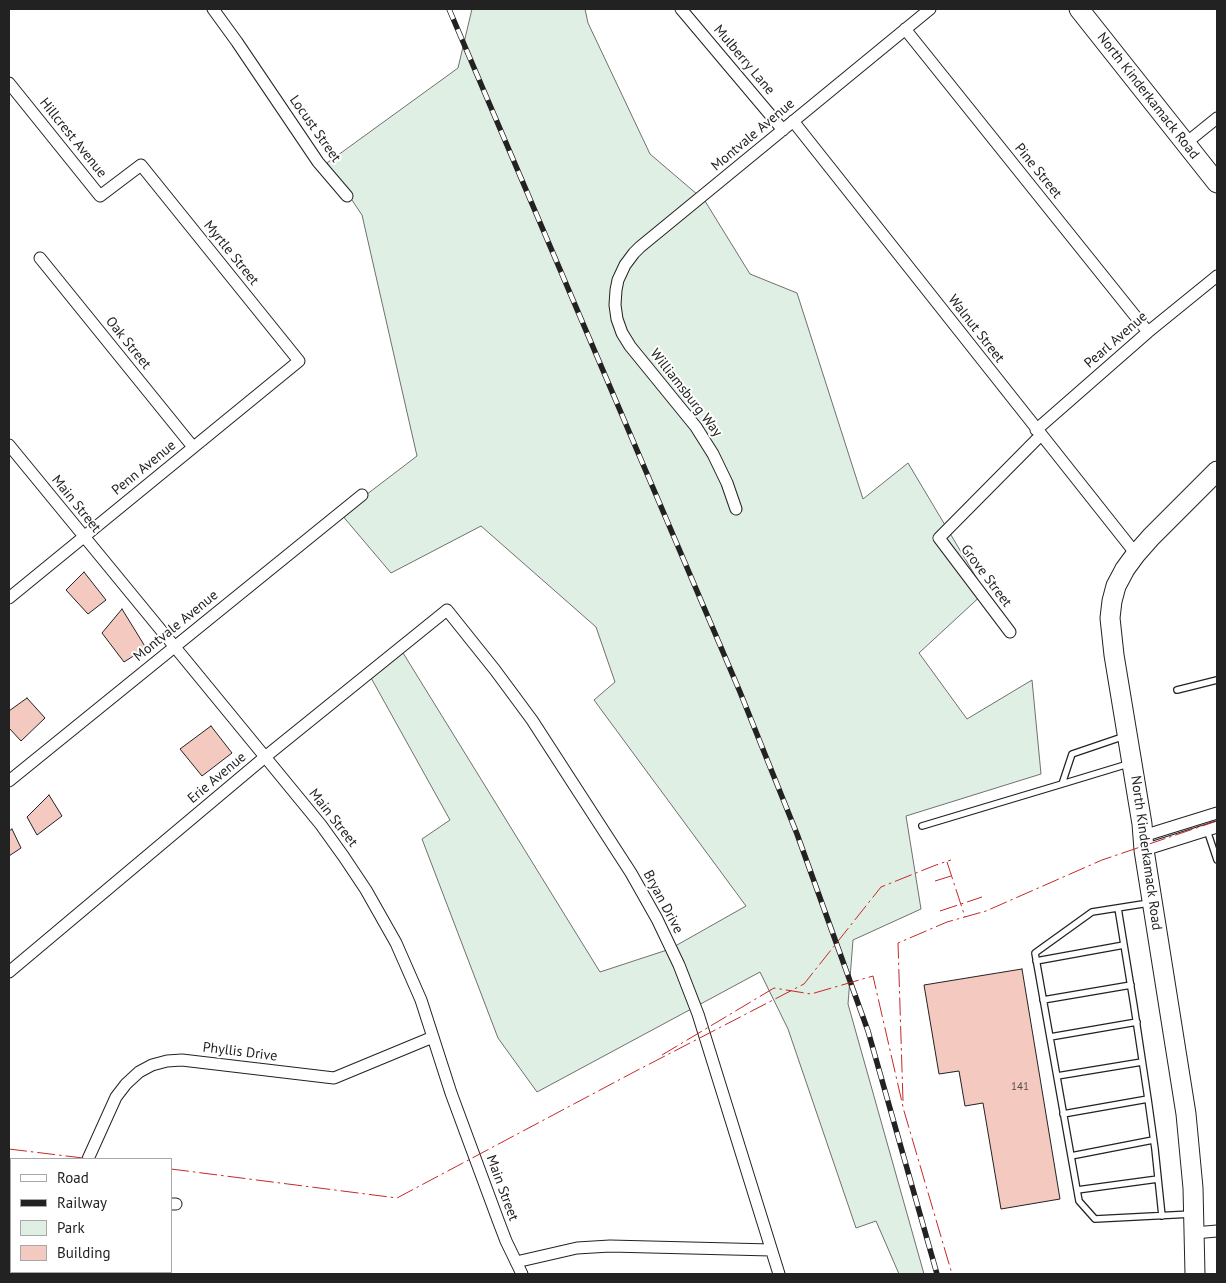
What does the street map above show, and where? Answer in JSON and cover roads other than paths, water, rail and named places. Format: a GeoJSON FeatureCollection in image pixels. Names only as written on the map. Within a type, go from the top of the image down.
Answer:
{"type":"FeatureCollection","features":[{"type":"Feature","properties":{"kind":"main road","name":"North Kinderkamack Road"},"geometry":{"type":"LineString","coordinates":[[1079,9],[1217,183]]}},
{"type":"Feature","properties":{"kind":"main road","name":"North Kinderkamack Road"},"geometry":{"type":"LineString","coordinates":[[1195,1274],[1192,1170],[1186,1114],[1110,618],[1116,586],[1125,569],[1151,537],[1217,472]]}},
{"type":"Feature","properties":{"kind":"street","name":"Locust Street"},"geometry":{"type":"LineString","coordinates":[[213,9],[318,162],[347,196]]}},
{"type":"Feature","properties":{"kind":"street","name":"Mulberry Lane"},"geometry":{"type":"LineString","coordinates":[[681,9],[783,130]]}},
{"type":"Feature","properties":{"kind":"street","name":"Montvale Avenue"},"geometry":{"type":"LineString","coordinates":[[615,296],[621,272],[634,253],[930,9]]}},
{"type":"Feature","properties":{"kind":"street","name":"Pine Street"},"geometry":{"type":"LineString","coordinates":[[905,29],[1148,332]]}},
{"type":"Feature","properties":{"kind":"street","name":"Hillcrest Avenue"},"geometry":{"type":"LineString","coordinates":[[9,83],[13,98],[100,196],[140,165]]}},
{"type":"Feature","properties":{"kind":"street"},"geometry":{"type":"LineString","coordinates":[[1186,143],[1217,118]]}},
{"type":"Feature","properties":{"kind":"street","name":"Walnut Street"},"geometry":{"type":"LineString","coordinates":[[794,121],[1136,554]]}},
{"type":"Feature","properties":{"kind":"street","name":"Myrtle Street"},"geometry":{"type":"LineString","coordinates":[[140,165],[299,361]]}},
{"type":"Feature","properties":{"kind":"street","name":"Oak Street"},"geometry":{"type":"LineString","coordinates":[[40,258],[193,447]]}},
{"type":"Feature","properties":{"kind":"street","name":"Pearl Avenue"},"geometry":{"type":"LineString","coordinates":[[939,538],[1038,432],[1148,332],[1217,276]]}},
{"type":"Feature","properties":{"kind":"street","name":"Williamsburg Way"},"geometry":{"type":"LineString","coordinates":[[615,296],[615,313],[622,333],[630,346],[696,427],[713,454],[727,482],[736,509]]}},
{"type":"Feature","properties":{"kind":"street","name":"Penn Avenue"},"geometry":{"type":"LineString","coordinates":[[9,598],[299,361]]}},
{"type":"Feature","properties":{"kind":"street","name":"Main Street"},"geometry":{"type":"LineString","coordinates":[[9,445],[321,825],[366,890],[396,943],[421,1000],[451,1093],[498,1220],[522,1274]]}},
{"type":"Feature","properties":{"kind":"street","name":"Montvale Avenue"},"geometry":{"type":"LineString","coordinates":[[9,781],[362,496]]}},
{"type":"Feature","properties":{"kind":"street","name":"Grove Street"},"geometry":{"type":"LineString","coordinates":[[939,538],[1010,632]]}},
{"type":"Feature","properties":{"kind":"street","name":"Erie Avenue"},"geometry":{"type":"LineString","coordinates":[[9,972],[265,757],[447,610]]}},
{"type":"Feature","properties":{"kind":"street","name":"Bryan Drive"},"geometry":{"type":"LineString","coordinates":[[447,610],[532,720],[631,874],[657,919],[679,965],[698,1014],[779,1274]]}},
{"type":"Feature","properties":{"kind":"street"},"geometry":{"type":"LineString","coordinates":[[1144,844],[1217,813]]}},
{"type":"Feature","properties":{"kind":"street"},"geometry":{"type":"LineString","coordinates":[[1144,844],[1212,828]]}},
{"type":"Feature","properties":{"kind":"street","name":"Phyllis Drive"},"geometry":{"type":"LineString","coordinates":[[88,1158],[116,1097],[139,1072],[152,1065],[182,1060],[334,1078],[433,1037]]}},
{"type":"Feature","properties":{"kind":"street"},"geometry":{"type":"LineString","coordinates":[[1194,1224],[1217,1231]]}},
{"type":"Feature","properties":{"kind":"street"},"geometry":{"type":"LineString","coordinates":[[516,1262],[577,1248],[610,1246],[771,1250]]}},
{"type":"Feature","properties":{"kind":"lane"},"geometry":{"type":"LineString","coordinates":[[1177,690],[1217,680]]}},
{"type":"Feature","properties":{"kind":"lane"},"geometry":{"type":"LineString","coordinates":[[1062,784],[1072,754],[1127,736]]}},
{"type":"Feature","properties":{"kind":"lane"},"geometry":{"type":"LineString","coordinates":[[922,826],[1132,763]]}},
{"type":"Feature","properties":{"kind":"lane"},"geometry":{"type":"LineString","coordinates":[[1212,828],[1217,860]]}},
{"type":"Feature","properties":{"kind":"lane"},"geometry":{"type":"LineString","coordinates":[[1152,902],[1092,912],[1035,953],[1079,1201],[1095,1219],[1162,1216],[1194,1224]]}},
{"type":"Feature","properties":{"kind":"lane"},"geometry":{"type":"LineString","coordinates":[[1118,908],[1137,1022],[1162,1216]]}},
{"type":"Feature","properties":{"kind":"lane"},"geometry":{"type":"LineString","coordinates":[[1036,960],[1124,945]]}},
{"type":"Feature","properties":{"kind":"lane"},"geometry":{"type":"LineString","coordinates":[[1043,1000],[1131,985]]}},
{"type":"Feature","properties":{"kind":"lane"},"geometry":{"type":"LineString","coordinates":[[1050,1037],[1137,1022]]}},
{"type":"Feature","properties":{"kind":"lane"},"geometry":{"type":"LineString","coordinates":[[1056,1076],[1142,1062]]}},
{"type":"Feature","properties":{"kind":"lane"},"geometry":{"type":"LineString","coordinates":[[1063,1114],[1148,1099]]}},
{"type":"Feature","properties":{"kind":"lane"},"geometry":{"type":"LineString","coordinates":[[1071,1156],[1153,1140]]}},
{"type":"Feature","properties":{"kind":"lane"},"geometry":{"type":"LineString","coordinates":[[1077,1190],[1158,1179]]}},
{"type":"Feature","properties":{"kind":"railway"},"geometry":{"type":"LineString","coordinates":[[449,9],[740,692],[797,834],[868,1031],[937,1274]]}}]}
